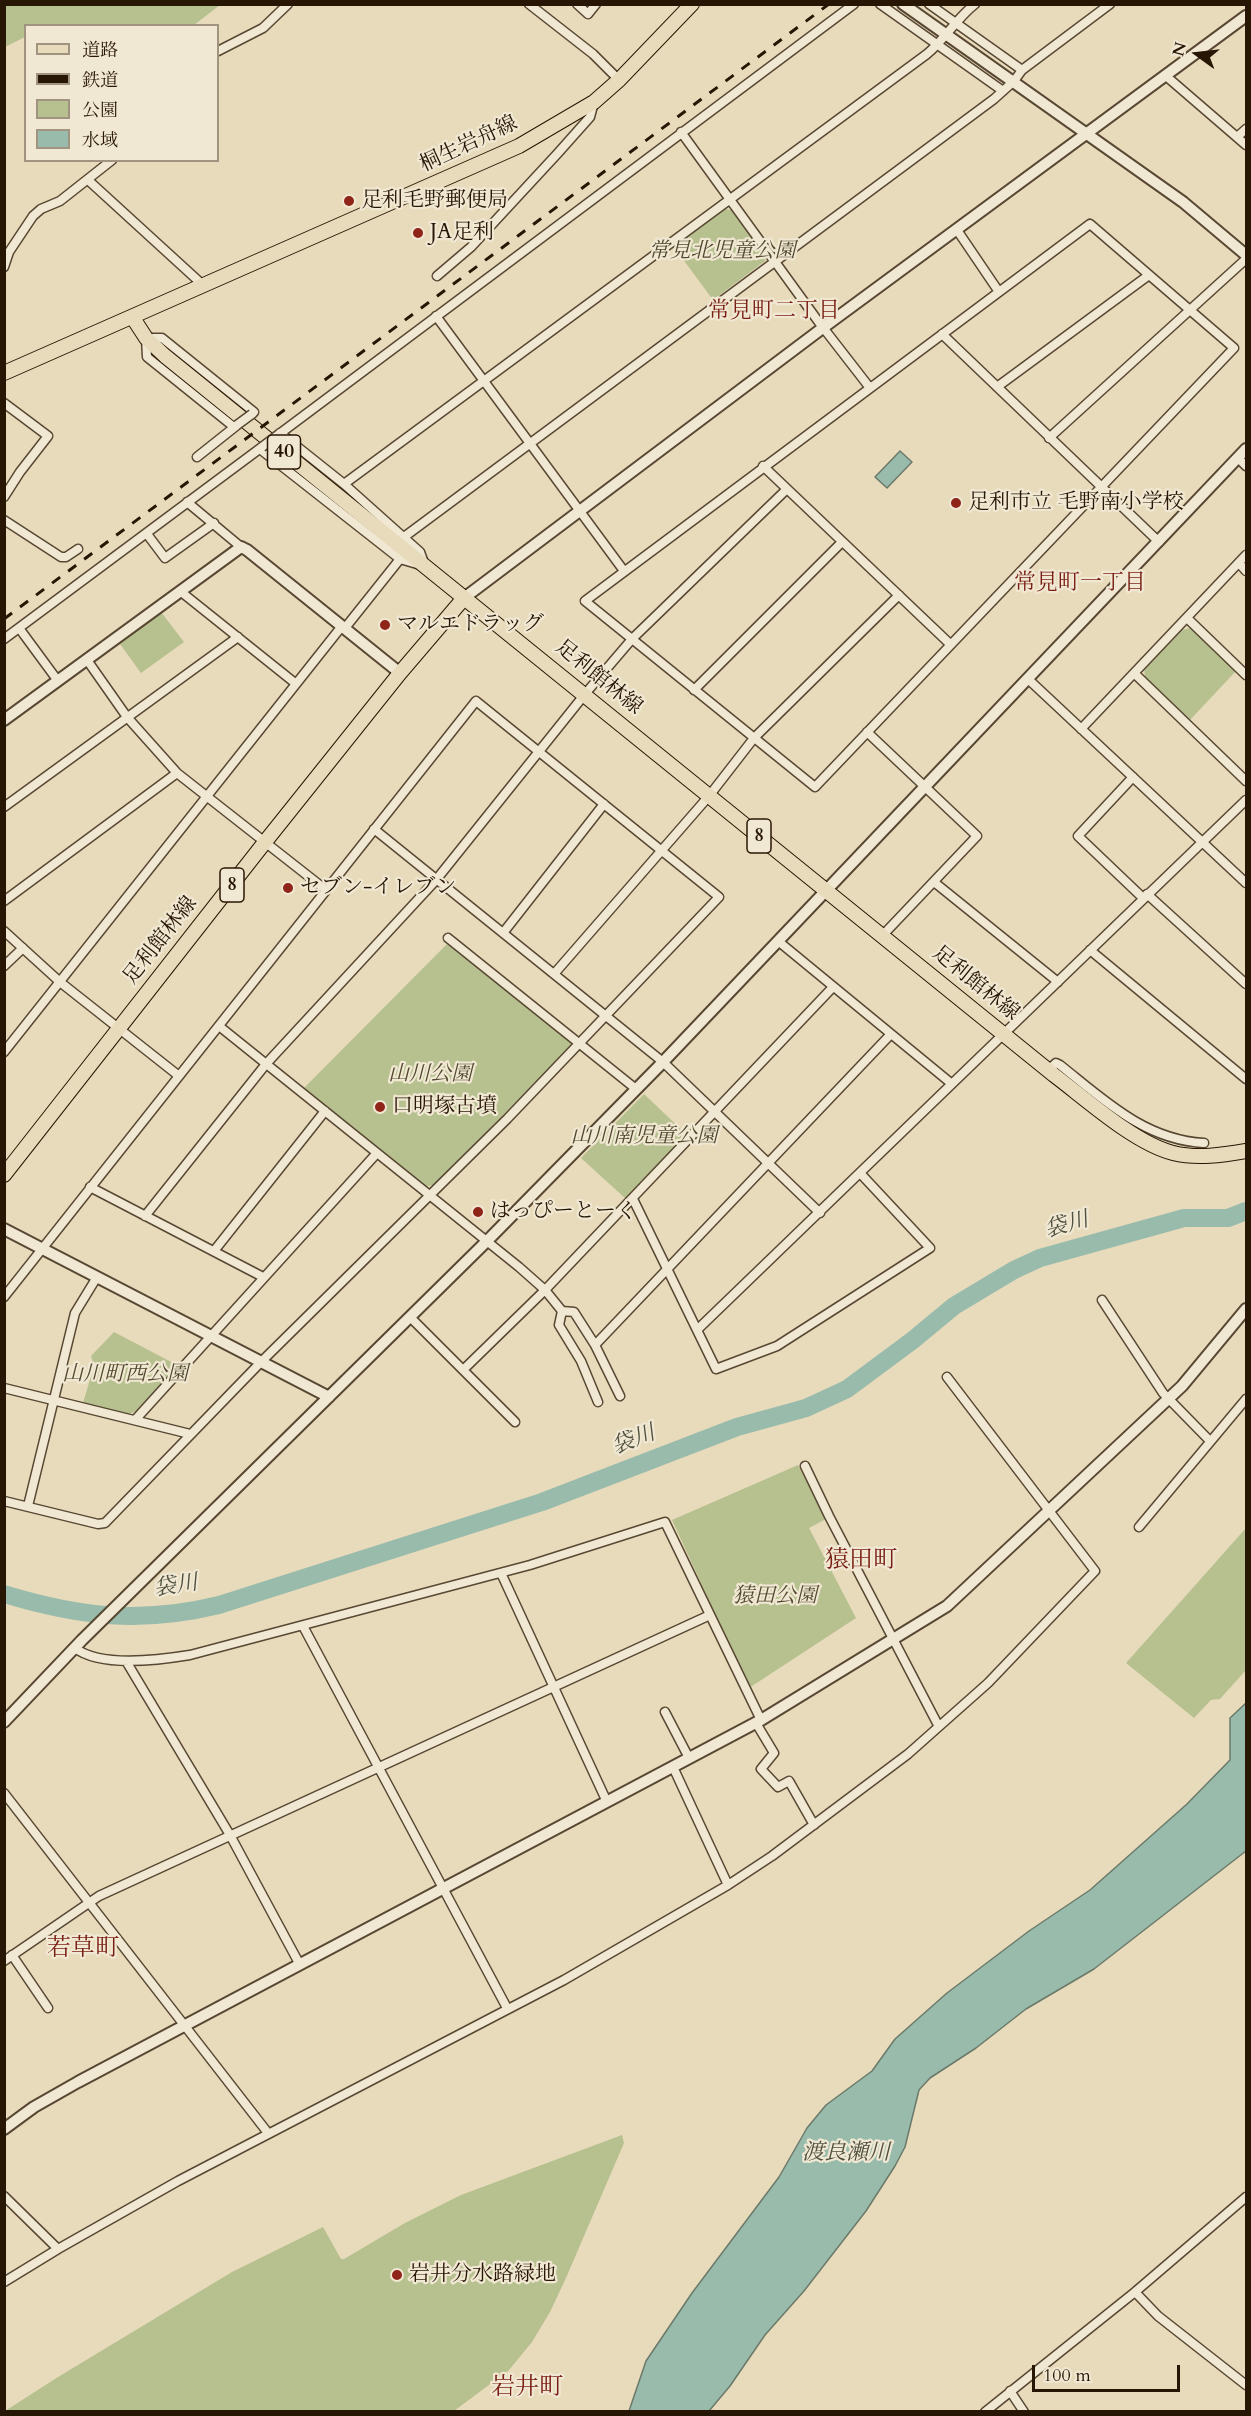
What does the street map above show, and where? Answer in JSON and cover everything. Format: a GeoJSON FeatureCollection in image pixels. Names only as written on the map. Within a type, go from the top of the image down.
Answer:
{"type":"FeatureCollection","features":[{"type":"Feature","properties":{"kind":"main road","name":"桐生岩舟線"},"geometry":{"type":"LineString","coordinates":[[4,373],[519,146],[594,102],[619,80],[692,4]]}},
{"type":"Feature","properties":{"kind":"main road","name":"40"},"geometry":{"type":"LineString","coordinates":[[133,318],[146,338],[165,356],[464,598]]}},
{"type":"Feature","properties":{"kind":"main road","name":"足利館林線"},"geometry":{"type":"LineString","coordinates":[[4,1175],[265,842],[400,673],[464,598],[1003,1034],[1134,1135],[1161,1148],[1185,1155],[1246,1151]]}},
{"type":"Feature","properties":{"kind":"street"},"geometry":{"type":"LineString","coordinates":[[219,50],[263,28],[288,4]]}},
{"type":"Feature","properties":{"kind":"street"},"geometry":{"type":"LineString","coordinates":[[529,4],[593,54],[619,80]]}},
{"type":"Feature","properties":{"kind":"street"},"geometry":{"type":"LineString","coordinates":[[577,4],[588,14],[596,4]]}},
{"type":"Feature","properties":{"kind":"street"},"geometry":{"type":"LineString","coordinates":[[4,639],[854,4]]}},
{"type":"Feature","properties":{"kind":"street"},"geometry":{"type":"LineString","coordinates":[[880,4],[1003,91]]}},
{"type":"Feature","properties":{"kind":"street"},"geometry":{"type":"LineString","coordinates":[[903,4],[1183,202],[1246,257],[1049,438]]}},
{"type":"Feature","properties":{"kind":"street"},"geometry":{"type":"LineString","coordinates":[[929,4],[1022,70]]}},
{"type":"Feature","properties":{"kind":"street"},"geometry":{"type":"LineString","coordinates":[[344,484],[938,45],[962,14],[975,4]]}},
{"type":"Feature","properties":{"kind":"street"},"geometry":{"type":"LineString","coordinates":[[4,1052],[295,683],[343,627],[402,548],[530,441],[1003,91],[1022,70],[1110,4]]}},
{"type":"Feature","properties":{"kind":"street"},"geometry":{"type":"LineString","coordinates":[[464,598],[824,327],[1246,16]]}},
{"type":"Feature","properties":{"kind":"street"},"geometry":{"type":"LineString","coordinates":[[1166,76],[1246,145]]}},
{"type":"Feature","properties":{"kind":"street"},"geometry":{"type":"LineString","coordinates":[[437,276],[471,247],[564,146],[590,117],[594,102]]}},
{"type":"Feature","properties":{"kind":"street"},"geometry":{"type":"LineString","coordinates":[[1237,137],[1246,129]]}},
{"type":"Feature","properties":{"kind":"street"},"geometry":{"type":"LineString","coordinates":[[681,132],[870,388]]}},
{"type":"Feature","properties":{"kind":"street"},"geometry":{"type":"LineString","coordinates":[[4,267],[9,252],[33,216],[88,180],[110,162]]}},
{"type":"Feature","properties":{"kind":"street"},"geometry":{"type":"LineString","coordinates":[[88,180],[204,286]]}},
{"type":"Feature","properties":{"kind":"street"},"geometry":{"type":"LineString","coordinates":[[1090,224],[1234,348],[815,787],[585,601],[999,292],[1090,224]]}},
{"type":"Feature","properties":{"kind":"street"},"geometry":{"type":"LineString","coordinates":[[957,231],[999,292]]}},
{"type":"Feature","properties":{"kind":"street"},"geometry":{"type":"LineString","coordinates":[[998,387],[1149,275]]}},
{"type":"Feature","properties":{"kind":"street"},"geometry":{"type":"LineString","coordinates":[[436,316],[624,571]]}},
{"type":"Feature","properties":{"kind":"street"},"geometry":{"type":"LineString","coordinates":[[942,334],[1159,542]]}},
{"type":"Feature","properties":{"kind":"street"},"geometry":{"type":"LineString","coordinates":[[197,457],[254,412],[162,338],[146,338],[147,357],[235,426]]}},
{"type":"Feature","properties":{"kind":"street"},"geometry":{"type":"LineString","coordinates":[[4,403],[48,436],[4,497]]}},
{"type":"Feature","properties":{"kind":"street"},"geometry":{"type":"LineString","coordinates":[[279,434],[344,484],[402,548]]}},
{"type":"Feature","properties":{"kind":"street"},"geometry":{"type":"LineString","coordinates":[[261,448],[402,548]]}},
{"type":"Feature","properties":{"kind":"street"},"geometry":{"type":"LineString","coordinates":[[4,1722],[79,1644],[487,1241],[663,1062],[1159,542],[1242,462],[1246,449]]}},
{"type":"Feature","properties":{"kind":"street"},"geometry":{"type":"LineString","coordinates":[[763,466],[950,644]]}},
{"type":"Feature","properties":{"kind":"street"},"geometry":{"type":"LineString","coordinates":[[145,1216],[266,1064],[436,880],[632,639],[787,489]]}},
{"type":"Feature","properties":{"kind":"street"},"geometry":{"type":"LineString","coordinates":[[187,502],[400,673]]}},
{"type":"Feature","properties":{"kind":"street"},"geometry":{"type":"LineString","coordinates":[[4,520],[61,557],[66,557],[78,549]]}},
{"type":"Feature","properties":{"kind":"street"},"geometry":{"type":"LineString","coordinates":[[147,534],[165,558],[214,523]]}},
{"type":"Feature","properties":{"kind":"street"},"geometry":{"type":"LineString","coordinates":[[694,690],[842,542]]}},
{"type":"Feature","properties":{"kind":"street"},"geometry":{"type":"LineString","coordinates":[[4,720],[241,547]]}},
{"type":"Feature","properties":{"kind":"street"},"geometry":{"type":"LineString","coordinates":[[1081,729],[1246,555]]}},
{"type":"Feature","properties":{"kind":"street"},"geometry":{"type":"LineString","coordinates":[[1239,563],[1246,571]]}},
{"type":"Feature","properties":{"kind":"street"},"geometry":{"type":"LineString","coordinates":[[180,591],[295,683]]}},
{"type":"Feature","properties":{"kind":"street"},"geometry":{"type":"LineString","coordinates":[[554,974],[709,796],[754,738],[898,595]]}},
{"type":"Feature","properties":{"kind":"street"},"geometry":{"type":"LineString","coordinates":[[1187,618],[1246,675]]}},
{"type":"Feature","properties":{"kind":"street"},"geometry":{"type":"LineString","coordinates":[[19,628],[58,681]]}},
{"type":"Feature","properties":{"kind":"street"},"geometry":{"type":"LineString","coordinates":[[4,807],[238,637]]}},
{"type":"Feature","properties":{"kind":"street"},"geometry":{"type":"LineString","coordinates":[[87,660],[127,717],[177,773],[326,890]]}},
{"type":"Feature","properties":{"kind":"street"},"geometry":{"type":"LineString","coordinates":[[1134,673],[1246,781]]}},
{"type":"Feature","properties":{"kind":"street"},"geometry":{"type":"LineString","coordinates":[[1028,679],[1246,883]]}},
{"type":"Feature","properties":{"kind":"street"},"geometry":{"type":"LineString","coordinates":[[4,1297],[476,701],[719,897],[430,1195],[261,1362],[105,1522],[98,1524],[4,1501]]}},
{"type":"Feature","properties":{"kind":"street"},"geometry":{"type":"LineString","coordinates":[[867,732],[976,836],[882,936]]}},
{"type":"Feature","properties":{"kind":"street"},"geometry":{"type":"LineString","coordinates":[[4,901],[177,773]]}},
{"type":"Feature","properties":{"kind":"street"},"geometry":{"type":"LineString","coordinates":[[1133,777],[1078,836],[1246,984]]}},
{"type":"Feature","properties":{"kind":"street"},"geometry":{"type":"LineString","coordinates":[[698,1329],[1246,800]]}},
{"type":"Feature","properties":{"kind":"street"},"geometry":{"type":"LineString","coordinates":[[503,933],[604,804]]}},
{"type":"Feature","properties":{"kind":"street"},"geometry":{"type":"LineString","coordinates":[[374,829],[663,1062],[820,1213]]}},
{"type":"Feature","properties":{"kind":"street"},"geometry":{"type":"LineString","coordinates":[[934,882],[1058,982]]}},
{"type":"Feature","properties":{"kind":"street"},"geometry":{"type":"LineString","coordinates":[[4,931],[60,982],[179,1076]]}},
{"type":"Feature","properties":{"kind":"street"},"geometry":{"type":"LineString","coordinates":[[448,938],[636,1089]]}},
{"type":"Feature","properties":{"kind":"street"},"geometry":{"type":"LineString","coordinates":[[778,942],[952,1084]]}},
{"type":"Feature","properties":{"kind":"street"},"geometry":{"type":"LineString","coordinates":[[4,966],[23,948]]}},
{"type":"Feature","properties":{"kind":"street"},"geometry":{"type":"LineString","coordinates":[[1090,950],[1246,1079]]}},
{"type":"Feature","properties":{"kind":"street"},"geometry":{"type":"LineString","coordinates":[[463,1370],[633,1199],[833,987]]}},
{"type":"Feature","properties":{"kind":"street"},"geometry":{"type":"LineString","coordinates":[[219,1026],[487,1241],[545,1290],[562,1311],[574,1312],[595,1345],[620,1396]]}},
{"type":"Feature","properties":{"kind":"street"},"geometry":{"type":"LineString","coordinates":[[595,1345],[891,1034]]}},
{"type":"Feature","properties":{"kind":"street"},"geometry":{"type":"LineString","coordinates":[[1048,1070],[1056,1063],[1060,1065],[1116,1109],[1148,1129],[1178,1140],[1204,1143]]}},
{"type":"Feature","properties":{"kind":"street"},"geometry":{"type":"LineString","coordinates":[[214,1251],[325,1111]]}},
{"type":"Feature","properties":{"kind":"street"},"geometry":{"type":"LineString","coordinates":[[135,1420],[377,1153]]}},
{"type":"Feature","properties":{"kind":"street"},"geometry":{"type":"LineString","coordinates":[[633,1199],[716,1369],[777,1346],[930,1248],[860,1173]]}},
{"type":"Feature","properties":{"kind":"street"},"geometry":{"type":"LineString","coordinates":[[90,1187],[264,1277]]}},
{"type":"Feature","properties":{"kind":"street"},"geometry":{"type":"LineString","coordinates":[[4,1229],[329,1397]]}},
{"type":"Feature","properties":{"kind":"street"},"geometry":{"type":"LineString","coordinates":[[28,1506],[75,1313],[97,1277]]}},
{"type":"Feature","properties":{"kind":"street"},"geometry":{"type":"LineString","coordinates":[[1102,1300],[1168,1399],[1209,1440]]}},
{"type":"Feature","properties":{"kind":"street"},"geometry":{"type":"LineString","coordinates":[[4,2129],[48,2099],[759,1721],[961,1595],[1204,1363],[1246,1309]]}},
{"type":"Feature","properties":{"kind":"street"},"geometry":{"type":"LineString","coordinates":[[562,1311],[560,1325],[581,1361],[598,1402]]}},
{"type":"Feature","properties":{"kind":"street"},"geometry":{"type":"LineString","coordinates":[[410,1317],[515,1422]]}},
{"type":"Feature","properties":{"kind":"street"},"geometry":{"type":"LineString","coordinates":[[4,2282],[58,2248],[268,2133],[612,1954],[728,1885],[814,1825],[908,1754],[988,1683],[1095,1571],[1080,1548],[1049,1512],[947,1377]]}},
{"type":"Feature","properties":{"kind":"street"},"geometry":{"type":"LineString","coordinates":[[4,1388],[190,1434]]}},
{"type":"Feature","properties":{"kind":"street"},"geometry":{"type":"LineString","coordinates":[[1139,1527],[1209,1440],[1246,1399]]}},
{"type":"Feature","properties":{"kind":"street"},"geometry":{"type":"LineString","coordinates":[[805,1466],[939,1725]]}},
{"type":"Feature","properties":{"kind":"street"},"geometry":{"type":"LineString","coordinates":[[79,1644],[86,1654],[126,1661],[156,1661],[190,1655],[501,1573],[665,1522],[774,1753],[761,1769],[778,1787],[789,1781],[814,1825]]}},
{"type":"Feature","properties":{"kind":"street"},"geometry":{"type":"LineString","coordinates":[[501,1573],[607,1802]]}},
{"type":"Feature","properties":{"kind":"street"},"geometry":{"type":"LineString","coordinates":[[4,1961],[89,1901],[710,1615]]}},
{"type":"Feature","properties":{"kind":"street"},"geometry":{"type":"LineString","coordinates":[[303,1626],[507,2008]]}},
{"type":"Feature","properties":{"kind":"street"},"geometry":{"type":"LineString","coordinates":[[126,1661],[230,1835],[300,1965]]}},
{"type":"Feature","properties":{"kind":"street"},"geometry":{"type":"LineString","coordinates":[[665,1712],[689,1758]]}},
{"type":"Feature","properties":{"kind":"street"},"geometry":{"type":"LineString","coordinates":[[673,1767],[728,1885]]}},
{"type":"Feature","properties":{"kind":"street"},"geometry":{"type":"LineString","coordinates":[[4,1793],[268,2133]]}},
{"type":"Feature","properties":{"kind":"street"},"geometry":{"type":"LineString","coordinates":[[12,1955],[48,2008]]}},
{"type":"Feature","properties":{"kind":"street"},"geometry":{"type":"LineString","coordinates":[[4,2196],[58,2248]]}},
{"type":"Feature","properties":{"kind":"street"},"geometry":{"type":"LineString","coordinates":[[985,2412],[1135,2292],[1246,2198]]}},
{"type":"Feature","properties":{"kind":"street"},"geometry":{"type":"LineString","coordinates":[[1135,2292],[1158,2316],[1246,2385]]}},
{"type":"Feature","properties":{"kind":"street"},"geometry":{"type":"LineString","coordinates":[[1010,2391],[1024,2412]]}},
{"type":"Feature","properties":{"kind":"green space"},"geometry":{"type":"Polygon","coordinates":[[[5,4],[220,4],[195,24],[24,24],[24,38],[5,47],[5,4]]]}},
{"type":"Feature","properties":{"kind":"green space","name":"常見北児童公園"},"geometry":{"type":"Polygon","coordinates":[[[725,209],[733,210],[766,254],[765,261],[713,300],[674,247],[725,209]]]}},
{"type":"Feature","properties":{"kind":"green space"},"geometry":{"type":"Polygon","coordinates":[[[161,612],[184,642],[141,673],[120,644],[161,612]]]}},
{"type":"Feature","properties":{"kind":"green space"},"geometry":{"type":"Polygon","coordinates":[[[1191,628],[1236,671],[1190,720],[1145,677],[1144,668],[1181,630],[1191,628]]]}},
{"type":"Feature","properties":{"kind":"green space","name":"山川公園"},"geometry":{"type":"Polygon","coordinates":[[[447,944],[574,1044],[433,1185],[425,1187],[304,1088],[447,944]]]}},
{"type":"Feature","properties":{"kind":"green space","name":"山川南児童公園"},"geometry":{"type":"Polygon","coordinates":[[[644,1094],[687,1135],[626,1199],[581,1158],[644,1094]]]}},
{"type":"Feature","properties":{"kind":"green space","name":"山川町西公園"},"geometry":{"type":"Polygon","coordinates":[[[114,1332],[177,1365],[137,1411],[129,1414],[83,1403],[94,1366],[91,1356],[114,1332]]]}},
{"type":"Feature","properties":{"kind":"green space","name":"猿田公園"},"geometry":{"type":"Polygon","coordinates":[[[798,1465],[826,1519],[809,1528],[856,1618],[749,1688],[672,1520],[798,1465]]]}},
{"type":"Feature","properties":{"kind":"green space"},"geometry":{"type":"Polygon","coordinates":[[[1246,1528],[1246,1670],[1220,1699],[1211,1700],[1194,1718],[1126,1663],[1246,1528]]]}},
{"type":"Feature","properties":{"kind":"green space","name":"岩井分水路緑地"},"geometry":{"type":"Polygon","coordinates":[[[622,2135],[624,2143],[566,2278],[550,2312],[532,2342],[509,2370],[454,2411],[5,2411],[232,2272],[323,2227],[341,2259],[344,2259],[405,2223],[461,2195],[622,2135]]]}},
{"type":"Feature","properties":{"kind":"water"},"geometry":{"type":"Polygon","coordinates":[[[900,451],[912,462],[887,488],[875,477],[900,451]]]}},
{"type":"Feature","properties":{"kind":"water","name":"渡良瀬川"},"geometry":{"type":"Polygon","coordinates":[[[1246,1703],[1246,1851],[1094,1969],[1026,2009],[976,2048],[930,2078],[919,2090],[905,2147],[866,2211],[804,2291],[765,2335],[730,2386],[709,2411],[629,2411],[646,2361],[692,2293],[779,2177],[807,2128],[826,2105],[872,2071],[895,2039],[947,1993],[1029,1931],[1090,1890],[1187,1804],[1230,1760],[1230,1718],[1246,1703]]]}},
{"type":"Feature","properties":{"kind":"waterway","name":"袋川"},"geometry":{"type":"LineString","coordinates":[[4,1594],[59,1608],[111,1615],[163,1615],[219,1605],[542,1502],[737,1427],[806,1408],[847,1389],[954,1306],[1014,1270],[1040,1258],[1184,1218],[1228,1218],[1246,1211]]}},
{"type":"Feature","properties":{"kind":"railway"},"geometry":{"type":"LineString","coordinates":[[4,619],[829,4]]}},
{"type":"Feature","properties":{"kind":"place","name":"足利毛野郵便局"},"geometry":{"type":"Point","coordinates":[349,201]}},
{"type":"Feature","properties":{"kind":"place","name":"JA足利"},"geometry":{"type":"Point","coordinates":[418,233]}},
{"type":"Feature","properties":{"kind":"place","name":"足利市立 毛野南小学校"},"geometry":{"type":"Point","coordinates":[956,503]}},
{"type":"Feature","properties":{"kind":"place","name":"マルエドラッグ"},"geometry":{"type":"Point","coordinates":[385,625]}},
{"type":"Feature","properties":{"kind":"place","name":"セブン-イレブン"},"geometry":{"type":"Point","coordinates":[288,888]}},
{"type":"Feature","properties":{"kind":"place","name":"口明塚古墳"},"geometry":{"type":"Point","coordinates":[380,1107]}},
{"type":"Feature","properties":{"kind":"place","name":"はっぴーとーく"},"geometry":{"type":"Point","coordinates":[478,1212]}},
{"type":"Feature","properties":{"kind":"place","name":"岩井分水路緑地"},"geometry":{"type":"Point","coordinates":[397,2275]}},
{"type":"Feature","properties":{"kind":"district","name":"常見町二丁目"},"geometry":{"type":"Point","coordinates":[774,312]}},
{"type":"Feature","properties":{"kind":"district","name":"常見町一丁目"},"geometry":{"type":"Point","coordinates":[1080,584]}},
{"type":"Feature","properties":{"kind":"district","name":"猿田町"},"geometry":{"type":"Point","coordinates":[861,1561]}},
{"type":"Feature","properties":{"kind":"district","name":"若草町"},"geometry":{"type":"Point","coordinates":[83,1949]}},
{"type":"Feature","properties":{"kind":"district","name":"岩井町"},"geometry":{"type":"Point","coordinates":[527,2388]}}]}
